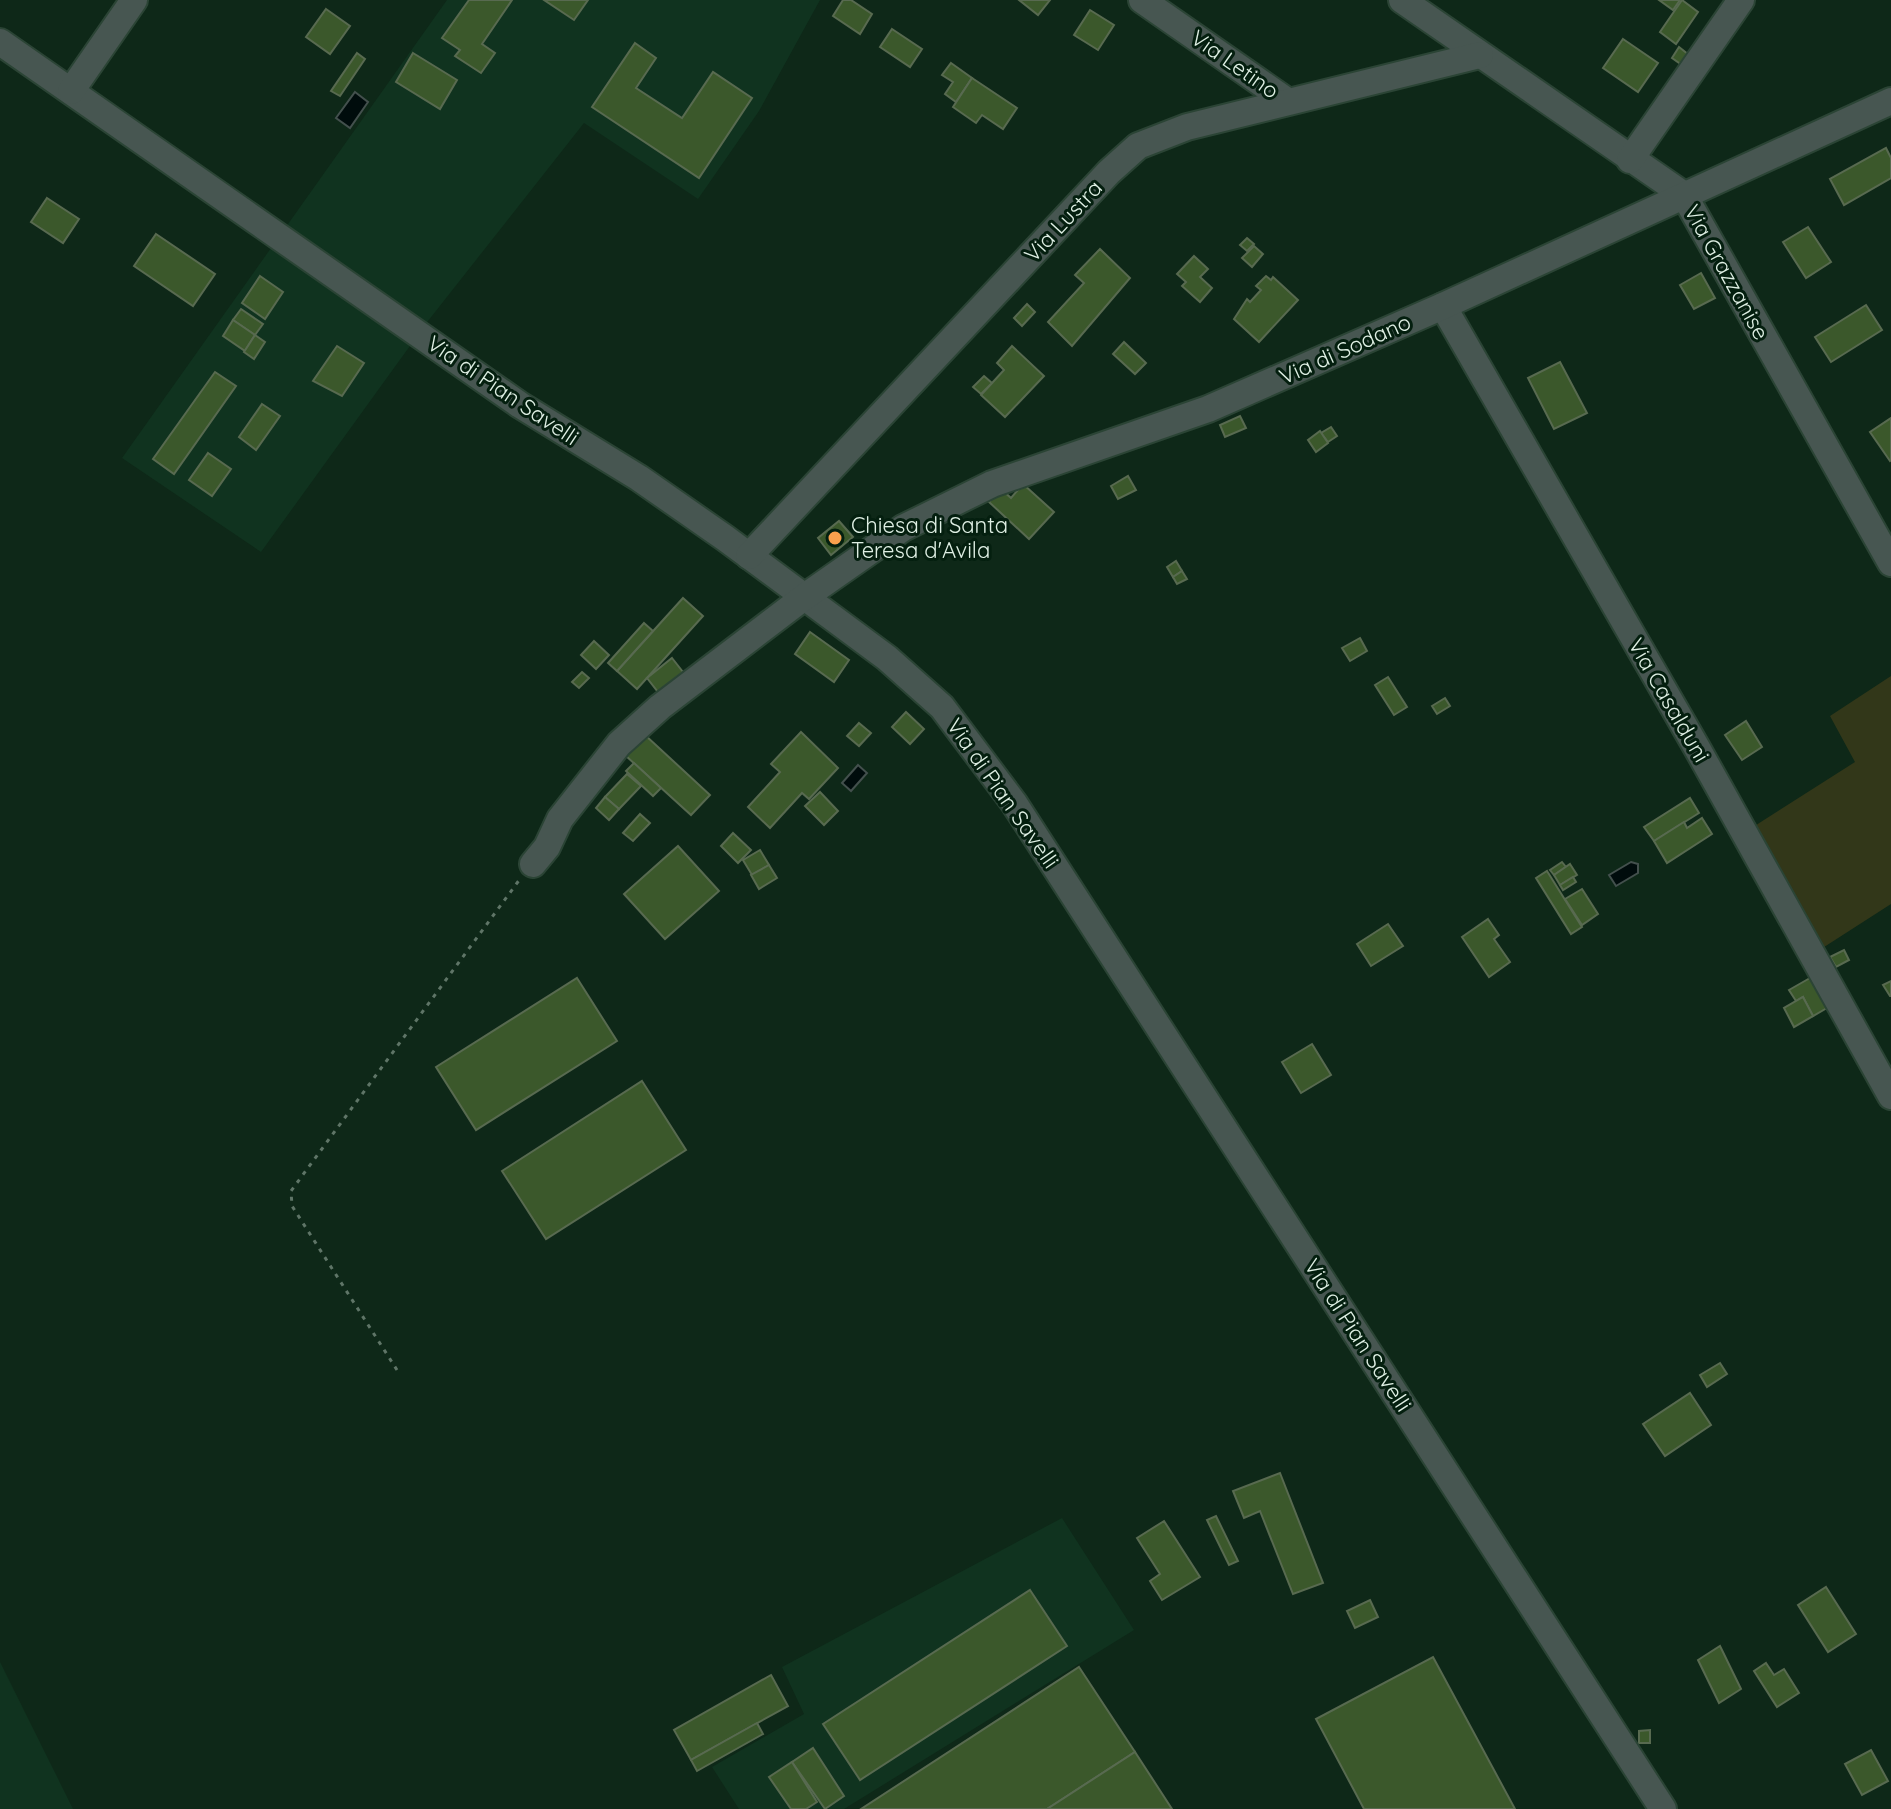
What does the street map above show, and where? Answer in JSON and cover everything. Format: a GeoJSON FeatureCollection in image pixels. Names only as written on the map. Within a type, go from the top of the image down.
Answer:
{"type":"FeatureCollection","features":[{"type":"Feature","properties":{"kind":"street"},"geometry":{"type":"LineString","coordinates":[[71,91],[134,0]]}},
{"type":"Feature","properties":{"kind":"street","name":"Via Letino"},"geometry":{"type":"LineString","coordinates":[[1142,0],[1287,101]]}},
{"type":"Feature","properties":{"kind":"street","name":"Via Grazzanise"},"geometry":{"type":"LineString","coordinates":[[1402,0],[1684,195],[1891,563]]}},
{"type":"Feature","properties":{"kind":"street"},"geometry":{"type":"LineString","coordinates":[[1630,160],[1741,0]]}},
{"type":"Feature","properties":{"kind":"street","name":"Via di Pian Savelli"},"geometry":{"type":"LineString","coordinates":[[0,42],[520,405],[639,478],[749,556],[925,690],[996,776],[1663,1809]]}},
{"type":"Feature","properties":{"kind":"street","name":"Via Lustra"},"geometry":{"type":"LineString","coordinates":[[749,556],[1132,150],[1177,130],[1480,55]]}},
{"type":"Feature","properties":{"kind":"street","name":"Via di Sodano"},"geometry":{"type":"LineString","coordinates":[[533,864],[547,847],[560,819],[619,744],[660,707],[880,542],[971,493],[1184,419],[1443,306],[1891,101]]}},
{"type":"Feature","properties":{"kind":"street","name":"Via Casalduni"},"geometry":{"type":"LineString","coordinates":[[1443,306],[1697,748],[1891,1096]]}},
{"type":"Feature","properties":{"kind":"path"},"geometry":{"type":"LineString","coordinates":[[397,1370],[292,1206],[291,1191],[533,864]]}},
{"type":"Feature","properties":{"kind":"shaded area"},"geometry":{"type":"Polygon","coordinates":[[[447,0],[820,0],[759,111],[698,199],[584,123],[428,321],[261,552],[122,458],[447,0]]]}},
{"type":"Feature","properties":{"kind":"shaded area"},"geometry":{"type":"Polygon","coordinates":[[[355,92],[368,102],[350,128],[336,118],[355,92]]]}},
{"type":"Feature","properties":{"kind":"shaded area"},"geometry":{"type":"Polygon","coordinates":[[[1891,676],[1891,904],[1821,949],[1753,827],[1855,762],[1830,716],[1891,676]]]}},
{"type":"Feature","properties":{"kind":"shaded area"},"geometry":{"type":"Polygon","coordinates":[[[858,765],[867,773],[851,791],[842,783],[858,765]]]}},
{"type":"Feature","properties":{"kind":"shaded area"},"geometry":{"type":"Polygon","coordinates":[[[1631,862],[1638,864],[1638,873],[1616,886],[1609,875],[1631,862]]]}},
{"type":"Feature","properties":{"kind":"shaded area"},"geometry":{"type":"Polygon","coordinates":[[[1062,1518],[1134,1630],[844,1809],[739,1809],[712,1767],[804,1714],[782,1667],[1062,1518]]]}},
{"type":"Feature","properties":{"kind":"shaded area"},"geometry":{"type":"Polygon","coordinates":[[[0,1662],[73,1809],[0,1809],[0,1662]]]}},
{"type":"Feature","properties":{"kind":"building"},"geometry":{"type":"Polygon","coordinates":[[[469,0],[512,0],[482,44],[495,53],[481,73],[455,56],[460,50],[442,38],[469,0]]]}},
{"type":"Feature","properties":{"kind":"building"},"geometry":{"type":"Polygon","coordinates":[[[544,0],[588,0],[574,20],[544,0]]]}},
{"type":"Feature","properties":{"kind":"building"},"geometry":{"type":"Polygon","coordinates":[[[843,0],[851,0],[872,14],[860,34],[833,16],[843,0]]]}},
{"type":"Feature","properties":{"kind":"building"},"geometry":{"type":"Polygon","coordinates":[[[1019,0],[1050,0],[1038,15],[1019,0]]]}},
{"type":"Feature","properties":{"kind":"building"},"geometry":{"type":"Polygon","coordinates":[[[1659,0],[1680,0],[1673,10],[1659,0]]]}},
{"type":"Feature","properties":{"kind":"building"},"geometry":{"type":"Polygon","coordinates":[[[1682,0],[1698,12],[1676,44],[1660,32],[1682,0]]]}},
{"type":"Feature","properties":{"kind":"building"},"geometry":{"type":"Polygon","coordinates":[[[326,9],[350,26],[330,54],[306,37],[326,9]]]}},
{"type":"Feature","properties":{"kind":"building"},"geometry":{"type":"Polygon","coordinates":[[[1090,10],[1114,25],[1098,50],[1074,35],[1090,10]]]}},
{"type":"Feature","properties":{"kind":"building"},"geometry":{"type":"Polygon","coordinates":[[[892,29],[922,49],[910,67],[880,47],[892,29]]]}},
{"type":"Feature","properties":{"kind":"building"},"geometry":{"type":"Polygon","coordinates":[[[1623,39],[1658,63],[1638,92],[1603,68],[1623,39]]]}},
{"type":"Feature","properties":{"kind":"building"},"geometry":{"type":"Polygon","coordinates":[[[635,43],[656,58],[636,88],[682,118],[713,72],[752,98],[699,178],[592,107],[635,43]]]}},
{"type":"Feature","properties":{"kind":"building"},"geometry":{"type":"Polygon","coordinates":[[[1679,47],[1689,55],[1682,65],[1672,58],[1679,47]]]}},
{"type":"Feature","properties":{"kind":"building"},"geometry":{"type":"Polygon","coordinates":[[[357,53],[365,59],[340,96],[331,91],[357,53]]]}},
{"type":"Feature","properties":{"kind":"building"},"geometry":{"type":"Polygon","coordinates":[[[413,53],[457,80],[440,109],[396,82],[413,53]]]}},
{"type":"Feature","properties":{"kind":"building"},"geometry":{"type":"Polygon","coordinates":[[[951,63],[972,78],[956,102],[945,94],[953,82],[942,75],[951,63]]]}},
{"type":"Feature","properties":{"kind":"building"},"geometry":{"type":"Polygon","coordinates":[[[972,78],[1017,108],[1003,129],[982,115],[976,123],[953,107],[972,78]]]}},
{"type":"Feature","properties":{"kind":"building"},"geometry":{"type":"Polygon","coordinates":[[[1886,148],[1891,158],[1891,178],[1844,205],[1830,179],[1886,148]]]}},
{"type":"Feature","properties":{"kind":"building"},"geometry":{"type":"Polygon","coordinates":[[[47,198],[79,219],[63,243],[31,222],[47,198]]]}},
{"type":"Feature","properties":{"kind":"building"},"geometry":{"type":"Polygon","coordinates":[[[1808,227],[1831,262],[1806,278],[1783,242],[1808,227]]]}},
{"type":"Feature","properties":{"kind":"building"},"geometry":{"type":"Polygon","coordinates":[[[156,234],[215,274],[193,306],[134,266],[156,234]]]}},
{"type":"Feature","properties":{"kind":"building"},"geometry":{"type":"Polygon","coordinates":[[[1247,238],[1254,244],[1247,251],[1240,245],[1247,238]]]}},
{"type":"Feature","properties":{"kind":"building"},"geometry":{"type":"Polygon","coordinates":[[[1254,246],[1263,254],[1252,267],[1242,258],[1254,246]]]}},
{"type":"Feature","properties":{"kind":"building"},"geometry":{"type":"Polygon","coordinates":[[[1100,249],[1130,278],[1072,346],[1048,322],[1084,283],[1075,275],[1100,249]]]}},
{"type":"Feature","properties":{"kind":"building"},"geometry":{"type":"Polygon","coordinates":[[[1194,256],[1208,269],[1200,277],[1212,288],[1200,302],[1182,286],[1186,282],[1177,274],[1194,256]]]}},
{"type":"Feature","properties":{"kind":"building"},"geometry":{"type":"Polygon","coordinates":[[[1701,273],[1715,298],[1694,309],[1680,285],[1701,273]]]}},
{"type":"Feature","properties":{"kind":"building"},"geometry":{"type":"Polygon","coordinates":[[[260,276],[283,292],[265,319],[242,303],[260,276]]]}},
{"type":"Feature","properties":{"kind":"building"},"geometry":{"type":"Polygon","coordinates":[[[1266,276],[1271,280],[1273,277],[1298,300],[1259,342],[1234,319],[1247,299],[1250,302],[1261,290],[1256,286],[1266,276]]]}},
{"type":"Feature","properties":{"kind":"building"},"geometry":{"type":"Polygon","coordinates":[[[1027,304],[1035,312],[1022,326],[1014,318],[1027,304]]]}},
{"type":"Feature","properties":{"kind":"building"},"geometry":{"type":"Polygon","coordinates":[[[1866,305],[1882,330],[1831,362],[1815,337],[1866,305]]]}},
{"type":"Feature","properties":{"kind":"building"},"geometry":{"type":"Polygon","coordinates":[[[241,309],[263,324],[255,335],[233,320],[241,309]]]}},
{"type":"Feature","properties":{"kind":"building"},"geometry":{"type":"Polygon","coordinates":[[[233,320],[255,335],[245,351],[223,336],[233,320]]]}},
{"type":"Feature","properties":{"kind":"building"},"geometry":{"type":"Polygon","coordinates":[[[255,335],[265,342],[254,359],[244,352],[255,335]]]}},
{"type":"Feature","properties":{"kind":"building"},"geometry":{"type":"Polygon","coordinates":[[[1124,342],[1146,363],[1135,374],[1113,354],[1124,342]]]}},
{"type":"Feature","properties":{"kind":"building"},"geometry":{"type":"Polygon","coordinates":[[[337,346],[364,363],[342,396],[313,381],[337,346]]]}},
{"type":"Feature","properties":{"kind":"building"},"geometry":{"type":"Polygon","coordinates":[[[1012,346],[1044,376],[1005,417],[981,395],[1004,370],[997,363],[1012,346]]]}},
{"type":"Feature","properties":{"kind":"building"},"geometry":{"type":"Polygon","coordinates":[[[1560,362],[1587,413],[1554,429],[1528,378],[1560,362]]]}},
{"type":"Feature","properties":{"kind":"building"},"geometry":{"type":"Polygon","coordinates":[[[215,372],[236,386],[174,474],[153,459],[215,372]]]}},
{"type":"Feature","properties":{"kind":"building"},"geometry":{"type":"Polygon","coordinates":[[[984,376],[992,383],[981,394],[973,387],[984,376]]]}},
{"type":"Feature","properties":{"kind":"building"},"geometry":{"type":"Polygon","coordinates":[[[262,404],[280,416],[256,450],[239,437],[262,404]]]}},
{"type":"Feature","properties":{"kind":"building"},"geometry":{"type":"Polygon","coordinates":[[[1240,416],[1246,428],[1225,437],[1220,425],[1240,416]]]}},
{"type":"Feature","properties":{"kind":"building"},"geometry":{"type":"Polygon","coordinates":[[[1891,418],[1891,460],[1890,461],[1870,432],[1891,418]]]}},
{"type":"Feature","properties":{"kind":"building"},"geometry":{"type":"Polygon","coordinates":[[[1331,427],[1337,436],[1328,442],[1321,433],[1331,427]]]}},
{"type":"Feature","properties":{"kind":"building"},"geometry":{"type":"Polygon","coordinates":[[[1320,431],[1328,443],[1316,452],[1308,440],[1320,431]]]}},
{"type":"Feature","properties":{"kind":"building"},"geometry":{"type":"Polygon","coordinates":[[[208,453],[231,469],[212,496],[189,480],[208,453]]]}},
{"type":"Feature","properties":{"kind":"building"},"geometry":{"type":"Polygon","coordinates":[[[1128,476],[1136,490],[1118,499],[1111,486],[1128,476]]]}},
{"type":"Feature","properties":{"kind":"building"},"geometry":{"type":"Polygon","coordinates":[[[1023,484],[1054,512],[1029,539],[989,502],[1001,489],[1011,498],[1023,484]]]}},
{"type":"Feature","properties":{"kind":"building","name":"Chiesa di Santa Teresa d'Avila"},"geometry":{"type":"Polygon","coordinates":[[[839,521],[853,537],[831,555],[818,538],[839,521]]]}},
{"type":"Feature","properties":{"kind":"building"},"geometry":{"type":"Polygon","coordinates":[[[1176,561],[1182,571],[1173,577],[1167,567],[1176,561]]]}},
{"type":"Feature","properties":{"kind":"building"},"geometry":{"type":"Polygon","coordinates":[[[1182,571],[1187,579],[1177,584],[1173,577],[1182,571]]]}},
{"type":"Feature","properties":{"kind":"building"},"geometry":{"type":"Polygon","coordinates":[[[683,598],[703,616],[637,689],[617,671],[683,598]]]}},
{"type":"Feature","properties":{"kind":"building"},"geometry":{"type":"Polygon","coordinates":[[[644,623],[653,631],[617,671],[608,663],[644,623]]]}},
{"type":"Feature","properties":{"kind":"building"},"geometry":{"type":"Polygon","coordinates":[[[810,632],[849,660],[834,682],[795,654],[810,632]]]}},
{"type":"Feature","properties":{"kind":"building"},"geometry":{"type":"Polygon","coordinates":[[[1360,638],[1367,651],[1350,661],[1342,648],[1360,638]]]}},
{"type":"Feature","properties":{"kind":"building"},"geometry":{"type":"Polygon","coordinates":[[[594,641],[609,655],[596,669],[581,655],[594,641]]]}},
{"type":"Feature","properties":{"kind":"building"},"geometry":{"type":"Polygon","coordinates":[[[672,658],[683,672],[658,692],[647,678],[672,658]]]}},
{"type":"Feature","properties":{"kind":"building"},"geometry":{"type":"Polygon","coordinates":[[[582,672],[589,678],[579,688],[572,682],[582,672]]]}},
{"type":"Feature","properties":{"kind":"building"},"geometry":{"type":"Polygon","coordinates":[[[1388,677],[1407,707],[1394,715],[1375,685],[1388,677]]]}},
{"type":"Feature","properties":{"kind":"building"},"geometry":{"type":"Polygon","coordinates":[[[1445,698],[1450,706],[1437,714],[1432,706],[1445,698]]]}},
{"type":"Feature","properties":{"kind":"building"},"geometry":{"type":"Polygon","coordinates":[[[906,712],[924,729],[910,744],[892,727],[906,712]]]}},
{"type":"Feature","properties":{"kind":"building"},"geometry":{"type":"Polygon","coordinates":[[[1746,721],[1762,747],[1742,760],[1725,735],[1746,721]]]}},
{"type":"Feature","properties":{"kind":"building"},"geometry":{"type":"Polygon","coordinates":[[[859,723],[871,733],[859,746],[847,736],[859,723]]]}},
{"type":"Feature","properties":{"kind":"building"},"geometry":{"type":"Polygon","coordinates":[[[801,732],[838,768],[809,799],[802,793],[770,828],[748,807],[780,772],[771,764],[801,732]]]}},
{"type":"Feature","properties":{"kind":"building"},"geometry":{"type":"Polygon","coordinates":[[[645,735],[710,795],[691,815],[626,756],[645,735]]]}},
{"type":"Feature","properties":{"kind":"building"},"geometry":{"type":"Polygon","coordinates":[[[634,763],[661,788],[653,796],[626,771],[634,763]]]}},
{"type":"Feature","properties":{"kind":"building"},"geometry":{"type":"Polygon","coordinates":[[[627,774],[641,786],[619,809],[605,797],[627,774]]]}},
{"type":"Feature","properties":{"kind":"building"},"geometry":{"type":"Polygon","coordinates":[[[820,792],[838,811],[824,825],[805,806],[820,792]]]}},
{"type":"Feature","properties":{"kind":"building"},"geometry":{"type":"Polygon","coordinates":[[[605,797],[619,809],[609,820],[596,808],[605,797]]]}},
{"type":"Feature","properties":{"kind":"building"},"geometry":{"type":"Polygon","coordinates":[[[1690,798],[1699,813],[1654,841],[1644,827],[1690,798]]]}},
{"type":"Feature","properties":{"kind":"building"},"geometry":{"type":"Polygon","coordinates":[[[640,814],[650,823],[633,841],[623,833],[640,814]]]}},
{"type":"Feature","properties":{"kind":"building"},"geometry":{"type":"Polygon","coordinates":[[[1702,818],[1712,834],[1667,863],[1654,841],[1684,822],[1687,828],[1702,818]]]}},
{"type":"Feature","properties":{"kind":"building"},"geometry":{"type":"Polygon","coordinates":[[[733,833],[751,850],[738,863],[721,846],[733,833]]]}},
{"type":"Feature","properties":{"kind":"building"},"geometry":{"type":"Polygon","coordinates":[[[678,846],[719,891],[665,939],[624,894],[678,846]]]}},
{"type":"Feature","properties":{"kind":"building"},"geometry":{"type":"Polygon","coordinates":[[[760,850],[769,865],[752,875],[743,860],[760,850]]]}},
{"type":"Feature","properties":{"kind":"building"},"geometry":{"type":"Polygon","coordinates":[[[1562,862],[1566,867],[1554,875],[1550,870],[1562,862]]]}},
{"type":"Feature","properties":{"kind":"building"},"geometry":{"type":"Polygon","coordinates":[[[1570,864],[1577,875],[1560,885],[1554,875],[1570,864]]]}},
{"type":"Feature","properties":{"kind":"building"},"geometry":{"type":"Polygon","coordinates":[[[769,865],[777,878],[759,889],[751,875],[769,865]]]}},
{"type":"Feature","properties":{"kind":"building"},"geometry":{"type":"Polygon","coordinates":[[[1547,871],[1582,927],[1571,934],[1536,878],[1547,871]]]}},
{"type":"Feature","properties":{"kind":"building"},"geometry":{"type":"Polygon","coordinates":[[[1573,877],[1576,882],[1563,890],[1560,885],[1573,877]]]}},
{"type":"Feature","properties":{"kind":"building"},"geometry":{"type":"Polygon","coordinates":[[[1582,889],[1598,914],[1582,925],[1565,899],[1582,889]]]}},
{"type":"Feature","properties":{"kind":"building"},"geometry":{"type":"Polygon","coordinates":[[[1488,919],[1499,935],[1494,939],[1510,962],[1489,977],[1462,937],[1488,919]]]}},
{"type":"Feature","properties":{"kind":"building"},"geometry":{"type":"Polygon","coordinates":[[[1388,924],[1403,946],[1371,966],[1357,944],[1388,924]]]}},
{"type":"Feature","properties":{"kind":"building"},"geometry":{"type":"Polygon","coordinates":[[[1844,950],[1849,960],[1836,967],[1830,957],[1844,950]]]}},
{"type":"Feature","properties":{"kind":"building"},"geometry":{"type":"Polygon","coordinates":[[[577,978],[617,1041],[476,1130],[436,1067],[577,978]]]}},
{"type":"Feature","properties":{"kind":"building"},"geometry":{"type":"Polygon","coordinates":[[[1810,978],[1827,1008],[1813,1016],[1803,997],[1796,1001],[1789,990],[1810,978]]]}},
{"type":"Feature","properties":{"kind":"building"},"geometry":{"type":"Polygon","coordinates":[[[1891,981],[1891,996],[1890,996],[1883,985],[1891,981]]]}},
{"type":"Feature","properties":{"kind":"building"},"geometry":{"type":"Polygon","coordinates":[[[1803,997],[1813,1016],[1794,1027],[1784,1008],[1803,997]]]}},
{"type":"Feature","properties":{"kind":"building"},"geometry":{"type":"Polygon","coordinates":[[[1312,1044],[1331,1075],[1301,1093],[1282,1062],[1312,1044]]]}},
{"type":"Feature","properties":{"kind":"building"},"geometry":{"type":"Polygon","coordinates":[[[642,1081],[686,1150],[546,1239],[502,1171],[642,1081]]]}},
{"type":"Feature","properties":{"kind":"building"},"geometry":{"type":"Polygon","coordinates":[[[1720,1363],[1727,1374],[1707,1387],[1700,1375],[1720,1363]]]}},
{"type":"Feature","properties":{"kind":"building"},"geometry":{"type":"Polygon","coordinates":[[[1690,1393],[1711,1425],[1665,1456],[1643,1424],[1690,1393]]]}},
{"type":"Feature","properties":{"kind":"building"},"geometry":{"type":"Polygon","coordinates":[[[1280,1473],[1323,1583],[1293,1594],[1260,1511],[1244,1518],[1233,1491],[1280,1473]]]}},
{"type":"Feature","properties":{"kind":"building"},"geometry":{"type":"Polygon","coordinates":[[[1216,1516],[1238,1561],[1229,1565],[1207,1520],[1216,1516]]]}},
{"type":"Feature","properties":{"kind":"building"},"geometry":{"type":"Polygon","coordinates":[[[1164,1521],[1200,1577],[1162,1600],[1150,1581],[1160,1574],[1137,1538],[1164,1521]]]}},
{"type":"Feature","properties":{"kind":"building"},"geometry":{"type":"Polygon","coordinates":[[[1826,1587],[1856,1634],[1828,1652],[1798,1605],[1826,1587]]]}},
{"type":"Feature","properties":{"kind":"building"},"geometry":{"type":"Polygon","coordinates":[[[1030,1590],[1067,1646],[860,1780],[823,1724],[1030,1590]]]}},
{"type":"Feature","properties":{"kind":"building"},"geometry":{"type":"Polygon","coordinates":[[[1370,1600],[1378,1617],[1355,1628],[1347,1611],[1370,1600]]]}},
{"type":"Feature","properties":{"kind":"building"},"geometry":{"type":"Polygon","coordinates":[[[1720,1646],[1741,1689],[1719,1703],[1698,1660],[1720,1646]]]}},
{"type":"Feature","properties":{"kind":"building"},"geometry":{"type":"Polygon","coordinates":[[[1433,1657],[1515,1809],[1364,1809],[1316,1719],[1433,1657]]]}},
{"type":"Feature","properties":{"kind":"building"},"geometry":{"type":"Polygon","coordinates":[[[1766,1663],[1774,1675],[1784,1669],[1799,1693],[1777,1707],[1754,1671],[1766,1663]]]}},
{"type":"Feature","properties":{"kind":"building"},"geometry":{"type":"Polygon","coordinates":[[[1079,1667],[1135,1752],[1047,1809],[861,1809],[1079,1667]]]}},
{"type":"Feature","properties":{"kind":"building"},"geometry":{"type":"Polygon","coordinates":[[[771,1675],[788,1706],[691,1760],[674,1730],[771,1675]]]}},
{"type":"Feature","properties":{"kind":"building"},"geometry":{"type":"Polygon","coordinates":[[[757,1723],[763,1734],[697,1771],[691,1760],[757,1723]]]}},
{"type":"Feature","properties":{"kind":"building"},"geometry":{"type":"Polygon","coordinates":[[[1650,1730],[1650,1743],[1639,1743],[1639,1731],[1650,1730]]]}},
{"type":"Feature","properties":{"kind":"building"},"geometry":{"type":"Polygon","coordinates":[[[813,1748],[844,1796],[825,1809],[792,1762],[813,1748]]]}},
{"type":"Feature","properties":{"kind":"building"},"geometry":{"type":"Polygon","coordinates":[[[1871,1750],[1888,1781],[1862,1795],[1845,1764],[1871,1750]]]}},
{"type":"Feature","properties":{"kind":"building"},"geometry":{"type":"Polygon","coordinates":[[[1135,1752],[1172,1809],[1047,1809],[1135,1752]]]}},
{"type":"Feature","properties":{"kind":"building"},"geometry":{"type":"Polygon","coordinates":[[[792,1762],[817,1802],[806,1809],[791,1809],[769,1777],[792,1762]]]}},
{"type":"Feature","properties":{"kind":"place","name":"Chiesa di Santa Teresa d'Avila"},"geometry":{"type":"Point","coordinates":[835,538]}}]}
